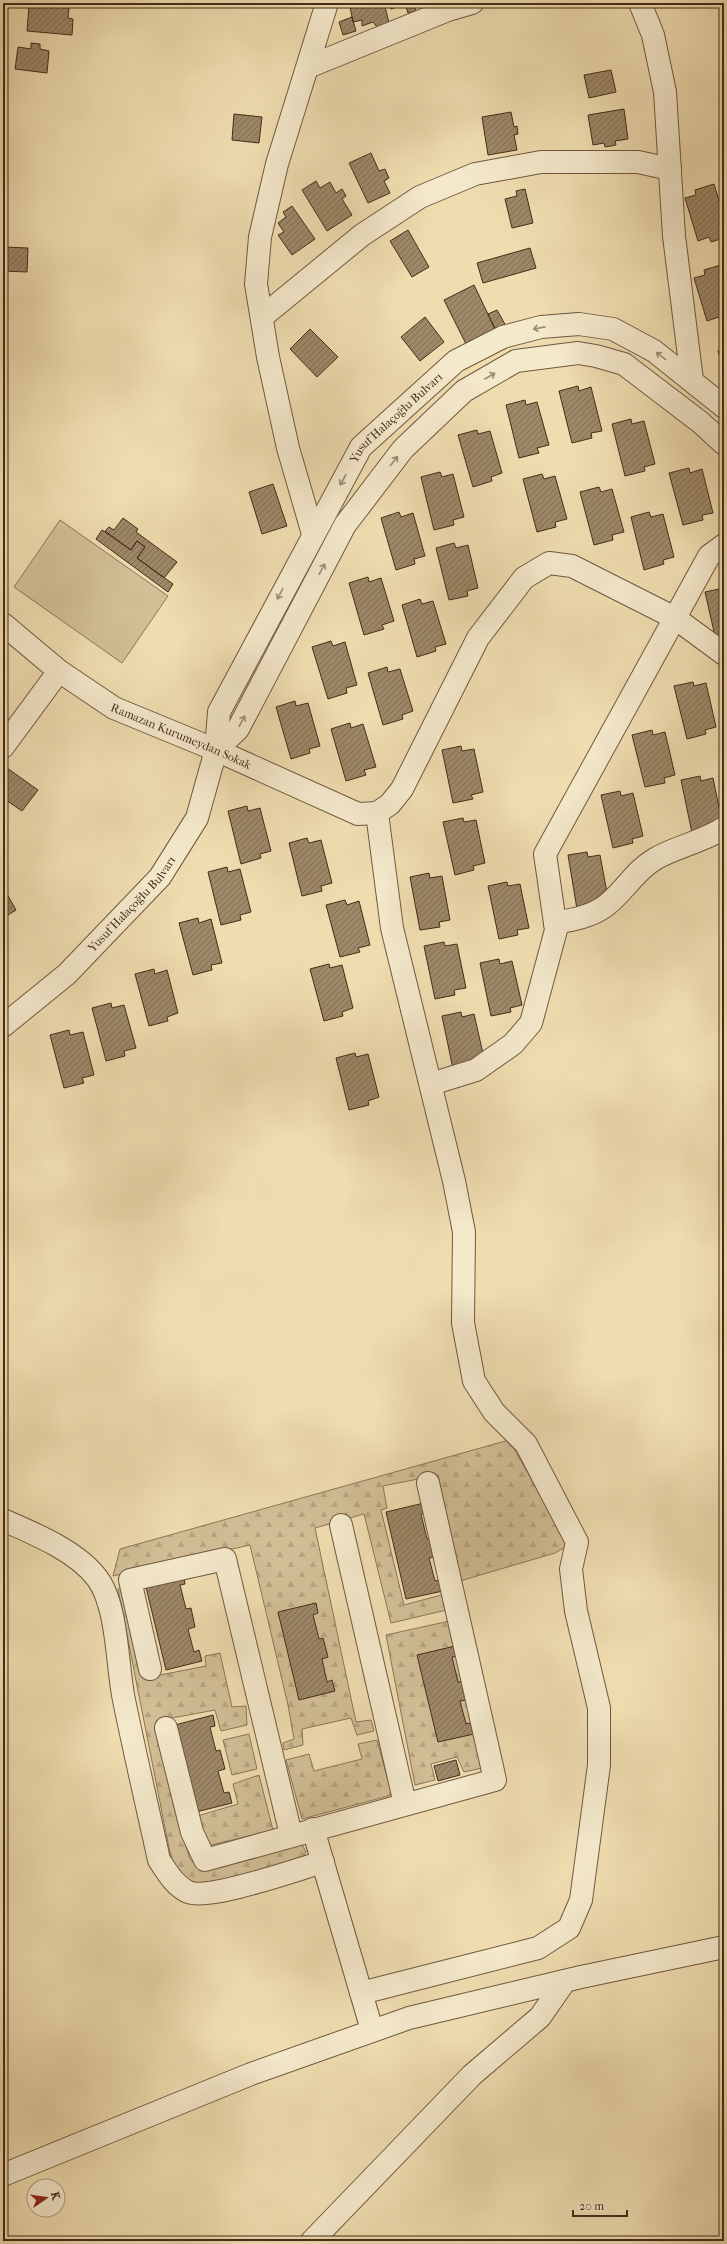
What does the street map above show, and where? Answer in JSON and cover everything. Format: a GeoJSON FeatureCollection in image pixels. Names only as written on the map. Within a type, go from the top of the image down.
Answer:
{"type":"FeatureCollection","features":[{"type":"Feature","properties":{"kind":"street"},"geometry":{"type":"LineString","coordinates":[[313,534],[288,448],[256,284],[260,237],[277,164],[328,3]]}},
{"type":"Feature","properties":{"kind":"street"},"geometry":{"type":"LineString","coordinates":[[308,68],[448,10],[472,3]]}},
{"type":"Feature","properties":{"kind":"street"},"geometry":{"type":"LineString","coordinates":[[640,3],[653,35],[665,92],[674,236],[692,380]]}},
{"type":"Feature","properties":{"kind":"street"},"geometry":{"type":"LineString","coordinates":[[262,318],[369,231],[420,197],[475,174],[541,162],[638,162],[670,169]]}},
{"type":"Feature","properties":{"kind":"street","name":"Yusuf Halaçoğlu Bulvarı"},"geometry":{"type":"LineString","coordinates":[[3,1026],[67,974],[160,877],[196,818],[216,750],[219,712],[313,534],[361,447],[456,361],[503,336],[541,327],[579,324],[613,329],[654,350],[724,407]]}},
{"type":"Feature","properties":{"kind":"street","name":"Yusuf Halaçoğlu Bulvarı"},"geometry":{"type":"LineString","coordinates":[[216,750],[238,729],[345,525],[403,449],[464,391],[516,361],[578,353],[596,356],[624,364],[700,422],[724,444]]}},
{"type":"Feature","properties":{"kind":"street"},"geometry":{"type":"LineString","coordinates":[[431,1084],[476,1070],[513,1044],[531,1023],[556,930],[545,854],[709,556],[724,545]]}},
{"type":"Feature","properties":{"kind":"street"},"geometry":{"type":"LineString","coordinates":[[361,1993],[538,1948],[569,1928],[580,1900],[599,1765],[600,1708],[576,1611],[571,1569],[577,1542],[526,1444],[494,1412],[474,1381],[463,1323],[464,1232],[431,1084],[392,928],[377,813],[390,804],[402,789],[478,638],[524,578],[549,563],[572,566],[675,618],[724,654]]}},
{"type":"Feature","properties":{"kind":"street","name":"Ramazan Kurumeydan Sokak"},"geometry":{"type":"LineString","coordinates":[[3,624],[59,671],[114,708],[216,750],[358,814],[377,813]]}},
{"type":"Feature","properties":{"kind":"street"},"geometry":{"type":"LineString","coordinates":[[3,748],[59,671]]}},
{"type":"Feature","properties":{"kind":"street"},"geometry":{"type":"LineString","coordinates":[[555,923],[579,918],[604,907],[640,869],[655,859],[695,843],[724,828]]}},
{"type":"Feature","properties":{"kind":"street"},"geometry":{"type":"LineString","coordinates":[[166,1728],[192,1832],[204,1860],[313,1828],[495,1780],[428,1483]]}},
{"type":"Feature","properties":{"kind":"street"},"geometry":{"type":"LineString","coordinates":[[3,1520],[49,1542],[84,1563],[98,1578],[108,1597],[123,1694],[159,1860],[171,1879],[189,1892],[210,1893],[323,1862]]}},
{"type":"Feature","properties":{"kind":"street"},"geometry":{"type":"LineString","coordinates":[[342,1525],[405,1804]]}},
{"type":"Feature","properties":{"kind":"street"},"geometry":{"type":"LineString","coordinates":[[150,1669],[130,1580],[225,1559],[291,1835]]}},
{"type":"Feature","properties":{"kind":"street"},"geometry":{"type":"LineString","coordinates":[[313,1828],[372,2030]]}},
{"type":"Feature","properties":{"kind":"street"},"geometry":{"type":"LineString","coordinates":[[3,2175],[251,2074],[409,2018],[565,1981],[724,1947]]}},
{"type":"Feature","properties":{"kind":"street"},"geometry":{"type":"LineString","coordinates":[[312,2241],[472,2074],[540,2016],[565,1981]]}},
{"type":"Feature","properties":{"kind":"green space"},"geometry":{"type":"Polygon","coordinates":[[[60,520],[168,596],[122,663],[14,587],[60,520]]]}},
{"type":"Feature","properties":{"kind":"green space"},"geometry":{"type":"Polygon","coordinates":[[[509,1440],[569,1545],[555,1553],[460,1581],[438,1475],[383,1486],[387,1508],[381,1510],[404,1605],[445,1594],[451,1609],[391,1623],[364,1514],[315,1528],[356,1722],[371,1720],[374,1731],[357,1735],[351,1718],[302,1729],[303,1745],[284,1750],[283,1743],[294,1739],[288,1705],[250,1545],[113,1576],[120,1549],[509,1440]]]}},
{"type":"Feature","properties":{"kind":"green space"},"geometry":{"type":"Polygon","coordinates":[[[125,1586],[145,1678],[206,1666],[205,1656],[220,1653],[232,1707],[246,1706],[247,1725],[221,1731],[215,1710],[156,1721],[175,1811],[190,1859],[200,1870],[298,1845],[303,1846],[306,1852],[303,1857],[211,1887],[186,1881],[172,1863],[118,1589],[125,1586]]]}},
{"type":"Feature","properties":{"kind":"green space"},"geometry":{"type":"Polygon","coordinates":[[[454,1620],[487,1767],[464,1772],[457,1757],[431,1764],[435,1780],[415,1785],[386,1635],[454,1620]]]}},
{"type":"Feature","properties":{"kind":"green space"},"geometry":{"type":"Polygon","coordinates":[[[249,1734],[257,1769],[232,1775],[223,1740],[249,1734]]]}},
{"type":"Feature","properties":{"kind":"green space"},"geometry":{"type":"Polygon","coordinates":[[[377,1740],[392,1795],[302,1819],[286,1760],[309,1754],[314,1771],[362,1759],[358,1744],[377,1740]]]}},
{"type":"Feature","properties":{"kind":"green space"},"geometry":{"type":"Polygon","coordinates":[[[259,1775],[273,1830],[203,1847],[194,1817],[238,1804],[233,1784],[259,1775]]]}},
{"type":"Feature","properties":{"kind":"building"},"geometry":{"type":"Polygon","coordinates":[[[47,3],[57,3],[57,7],[69,8],[68,18],[73,19],[72,35],[27,31],[29,5],[47,7],[47,3]]]}},
{"type":"Feature","properties":{"kind":"building"},"geometry":{"type":"Polygon","coordinates":[[[352,3],[384,3],[389,23],[377,27],[373,22],[362,26],[362,20],[353,22],[350,7],[352,3]]]}},
{"type":"Feature","properties":{"kind":"building"},"geometry":{"type":"Polygon","coordinates":[[[390,3],[410,3],[391,9],[390,3]]]}},
{"type":"Feature","properties":{"kind":"building"},"geometry":{"type":"Polygon","coordinates":[[[414,3],[416,11],[408,13],[405,4],[414,3]]]}},
{"type":"Feature","properties":{"kind":"building"},"geometry":{"type":"Polygon","coordinates":[[[352,17],[356,31],[343,35],[339,22],[352,17]]]}},
{"type":"Feature","properties":{"kind":"building"},"geometry":{"type":"Polygon","coordinates":[[[31,43],[40,44],[40,49],[49,51],[47,73],[15,69],[18,47],[31,49],[31,43]]]}},
{"type":"Feature","properties":{"kind":"building"},"geometry":{"type":"Polygon","coordinates":[[[611,70],[616,92],[589,98],[584,75],[611,70]]]}},
{"type":"Feature","properties":{"kind":"building"},"geometry":{"type":"Polygon","coordinates":[[[624,109],[628,139],[615,141],[616,145],[605,147],[604,143],[593,145],[588,115],[624,109]]]}},
{"type":"Feature","properties":{"kind":"building"},"geometry":{"type":"Polygon","coordinates":[[[511,112],[514,127],[517,126],[518,134],[514,135],[517,150],[488,155],[482,117],[511,112]]]}},
{"type":"Feature","properties":{"kind":"building"},"geometry":{"type":"Polygon","coordinates":[[[234,114],[262,117],[259,143],[232,140],[234,114]]]}},
{"type":"Feature","properties":{"kind":"building"},"geometry":{"type":"Polygon","coordinates":[[[371,153],[379,171],[385,169],[389,178],[384,181],[390,193],[368,203],[349,163],[371,153]]]}},
{"type":"Feature","properties":{"kind":"building"},"geometry":{"type":"Polygon","coordinates":[[[316,181],[320,188],[330,182],[336,193],[342,189],[346,196],[342,199],[352,215],[327,231],[302,190],[316,181]]]}},
{"type":"Feature","properties":{"kind":"building"},"geometry":{"type":"Polygon","coordinates":[[[714,184],[724,218],[724,238],[711,242],[709,237],[698,241],[685,198],[696,195],[695,190],[714,184]]]}},
{"type":"Feature","properties":{"kind":"building"},"geometry":{"type":"Polygon","coordinates":[[[525,189],[533,223],[512,228],[505,199],[517,196],[516,191],[525,189]]]}},
{"type":"Feature","properties":{"kind":"building"},"geometry":{"type":"Polygon","coordinates":[[[292,206],[315,239],[292,255],[278,235],[284,232],[278,223],[286,217],[283,212],[292,206]]]}},
{"type":"Feature","properties":{"kind":"building"},"geometry":{"type":"Polygon","coordinates":[[[408,230],[429,267],[412,277],[390,241],[408,230]]]}},
{"type":"Feature","properties":{"kind":"building"},"geometry":{"type":"Polygon","coordinates":[[[3,247],[28,248],[27,272],[3,271],[3,247]]]}},
{"type":"Feature","properties":{"kind":"building"},"geometry":{"type":"Polygon","coordinates":[[[530,248],[536,268],[483,283],[477,263],[530,248]]]}},
{"type":"Feature","properties":{"kind":"building"},"geometry":{"type":"Polygon","coordinates":[[[724,264],[724,321],[720,322],[719,317],[707,321],[694,278],[705,275],[704,270],[724,264]]]}},
{"type":"Feature","properties":{"kind":"building"},"geometry":{"type":"Polygon","coordinates":[[[474,285],[496,331],[467,346],[444,300],[474,285]]]}},
{"type":"Feature","properties":{"kind":"building"},"geometry":{"type":"Polygon","coordinates":[[[3,292],[5,293],[3,313],[3,292]]]}},
{"type":"Feature","properties":{"kind":"building"},"geometry":{"type":"Polygon","coordinates":[[[497,310],[506,326],[496,331],[488,314],[497,310]]]}},
{"type":"Feature","properties":{"kind":"building"},"geometry":{"type":"Polygon","coordinates":[[[425,317],[444,342],[420,361],[401,337],[425,317]]]}},
{"type":"Feature","properties":{"kind":"building"},"geometry":{"type":"Polygon","coordinates":[[[310,329],[338,357],[317,377],[290,349],[310,329]]]}},
{"type":"Feature","properties":{"kind":"building"},"geometry":{"type":"Polygon","coordinates":[[[724,349],[724,371],[718,351],[724,349]]]}},
{"type":"Feature","properties":{"kind":"building"},"geometry":{"type":"Polygon","coordinates":[[[578,386],[579,391],[591,387],[602,431],[591,433],[592,438],[572,443],[559,391],[578,386]]]}},
{"type":"Feature","properties":{"kind":"building"},"geometry":{"type":"Polygon","coordinates":[[[525,400],[526,405],[537,402],[549,445],[537,448],[539,453],[519,458],[506,405],[525,400]]]}},
{"type":"Feature","properties":{"kind":"building"},"geometry":{"type":"Polygon","coordinates":[[[631,419],[632,424],[644,421],[655,464],[644,467],[645,471],[625,476],[612,424],[631,419]]]}},
{"type":"Feature","properties":{"kind":"building"},"geometry":{"type":"Polygon","coordinates":[[[477,430],[478,434],[490,431],[502,473],[491,477],[492,481],[473,487],[458,435],[477,430]]]}},
{"type":"Feature","properties":{"kind":"building"},"geometry":{"type":"Polygon","coordinates":[[[689,468],[690,473],[702,469],[713,513],[702,515],[703,520],[683,525],[669,473],[689,468]]]}},
{"type":"Feature","properties":{"kind":"building"},"geometry":{"type":"Polygon","coordinates":[[[440,472],[442,477],[453,474],[464,517],[453,520],[454,525],[434,530],[421,477],[440,472]]]}},
{"type":"Feature","properties":{"kind":"building"},"geometry":{"type":"Polygon","coordinates":[[[542,474],[544,479],[555,476],[567,519],[555,522],[556,527],[537,532],[523,479],[542,474]]]}},
{"type":"Feature","properties":{"kind":"building"},"geometry":{"type":"Polygon","coordinates":[[[273,484],[287,526],[262,534],[249,492],[273,484]]]}},
{"type":"Feature","properties":{"kind":"building"},"geometry":{"type":"Polygon","coordinates":[[[599,487],[601,492],[612,489],[624,532],[612,535],[613,540],[594,545],[580,492],[599,487]]]}},
{"type":"Feature","properties":{"kind":"building"},"geometry":{"type":"Polygon","coordinates":[[[399,512],[401,517],[413,513],[425,556],[414,559],[415,564],[396,570],[381,518],[399,512]]]}},
{"type":"Feature","properties":{"kind":"building"},"geometry":{"type":"Polygon","coordinates":[[[649,512],[651,517],[663,514],[674,557],[663,560],[664,564],[644,570],[631,517],[649,512]]]}},
{"type":"Feature","properties":{"kind":"building"},"geometry":{"type":"Polygon","coordinates":[[[123,518],[138,529],[136,532],[177,562],[164,578],[137,558],[145,547],[137,541],[131,550],[105,531],[109,527],[114,530],[123,518]]]}},
{"type":"Feature","properties":{"kind":"building"},"geometry":{"type":"Polygon","coordinates":[[[102,530],[131,550],[137,541],[145,547],[137,558],[173,584],[168,592],[96,539],[102,530]]]}},
{"type":"Feature","properties":{"kind":"building"},"geometry":{"type":"Polygon","coordinates":[[[454,543],[456,548],[468,545],[478,588],[467,591],[468,596],[449,600],[436,548],[454,543]]]}},
{"type":"Feature","properties":{"kind":"building"},"geometry":{"type":"Polygon","coordinates":[[[368,577],[369,582],[381,578],[394,621],[382,625],[384,629],[364,635],[349,583],[368,577]]]}},
{"type":"Feature","properties":{"kind":"building"},"geometry":{"type":"Polygon","coordinates":[[[724,588],[724,644],[717,645],[705,592],[724,588]]]}},
{"type":"Feature","properties":{"kind":"building"},"geometry":{"type":"Polygon","coordinates":[[[420,599],[422,604],[433,601],[446,644],[435,647],[436,651],[417,657],[402,605],[420,599]]]}},
{"type":"Feature","properties":{"kind":"building"},"geometry":{"type":"Polygon","coordinates":[[[331,641],[333,646],[345,642],[357,685],[346,688],[347,693],[328,699],[312,647],[331,641]]]}},
{"type":"Feature","properties":{"kind":"building"},"geometry":{"type":"Polygon","coordinates":[[[387,667],[388,672],[400,669],[413,711],[402,715],[403,719],[383,725],[368,673],[387,667]]]}},
{"type":"Feature","properties":{"kind":"building"},"geometry":{"type":"Polygon","coordinates":[[[693,682],[694,686],[706,683],[716,727],[705,730],[706,734],[687,739],[674,686],[693,682]]]}},
{"type":"Feature","properties":{"kind":"building"},"geometry":{"type":"Polygon","coordinates":[[[295,701],[296,706],[308,703],[320,746],[309,749],[310,753],[291,759],[276,707],[295,701]]]}},
{"type":"Feature","properties":{"kind":"building"},"geometry":{"type":"Polygon","coordinates":[[[350,723],[351,728],[363,724],[376,767],[364,770],[366,775],[346,781],[331,729],[350,723]]]}},
{"type":"Feature","properties":{"kind":"building"},"geometry":{"type":"Polygon","coordinates":[[[652,730],[653,735],[665,732],[675,775],[664,778],[665,783],[645,787],[632,735],[652,730]]]}},
{"type":"Feature","properties":{"kind":"building"},"geometry":{"type":"Polygon","coordinates":[[[461,746],[462,751],[474,749],[483,792],[471,795],[473,799],[453,803],[442,750],[461,746]]]}},
{"type":"Feature","properties":{"kind":"building"},"geometry":{"type":"Polygon","coordinates":[[[7,768],[38,790],[22,811],[3,798],[3,774],[7,768]]]}},
{"type":"Feature","properties":{"kind":"building"},"geometry":{"type":"Polygon","coordinates":[[[700,776],[701,781],[713,778],[722,822],[692,833],[681,780],[700,776]]]}},
{"type":"Feature","properties":{"kind":"building"},"geometry":{"type":"Polygon","coordinates":[[[620,791],[621,796],[633,793],[643,836],[632,839],[633,843],[613,848],[601,795],[620,791]]]}},
{"type":"Feature","properties":{"kind":"building"},"geometry":{"type":"Polygon","coordinates":[[[247,806],[248,811],[260,808],[271,851],[260,854],[261,858],[241,864],[228,811],[247,806]]]}},
{"type":"Feature","properties":{"kind":"building"},"geometry":{"type":"Polygon","coordinates":[[[463,818],[464,822],[476,820],[485,863],[473,866],[474,870],[455,875],[443,822],[463,818]]]}},
{"type":"Feature","properties":{"kind":"building"},"geometry":{"type":"Polygon","coordinates":[[[307,838],[309,843],[321,840],[332,883],[321,886],[322,891],[302,896],[289,843],[307,838]]]}},
{"type":"Feature","properties":{"kind":"building"},"geometry":{"type":"Polygon","coordinates":[[[587,852],[588,857],[600,855],[608,898],[577,909],[568,855],[587,852]]]}},
{"type":"Feature","properties":{"kind":"building"},"geometry":{"type":"Polygon","coordinates":[[[227,867],[228,872],[240,869],[251,912],[240,915],[241,920],[221,925],[208,872],[227,867]]]}},
{"type":"Feature","properties":{"kind":"building"},"geometry":{"type":"Polygon","coordinates":[[[429,873],[430,878],[442,876],[450,920],[439,922],[440,927],[420,930],[410,877],[429,873]]]}},
{"type":"Feature","properties":{"kind":"building"},"geometry":{"type":"Polygon","coordinates":[[[507,882],[508,886],[520,884],[529,928],[517,930],[518,935],[499,939],[488,886],[507,882]]]}},
{"type":"Feature","properties":{"kind":"building"},"geometry":{"type":"Polygon","coordinates":[[[3,887],[16,910],[3,918],[3,887]]]}},
{"type":"Feature","properties":{"kind":"building"},"geometry":{"type":"Polygon","coordinates":[[[345,900],[347,905],[359,901],[370,945],[358,948],[360,952],[340,957],[326,905],[345,900]]]}},
{"type":"Feature","properties":{"kind":"building"},"geometry":{"type":"Polygon","coordinates":[[[198,918],[199,923],[211,919],[222,963],[211,965],[212,970],[193,975],[179,923],[198,918]]]}},
{"type":"Feature","properties":{"kind":"building"},"geometry":{"type":"Polygon","coordinates":[[[444,942],[445,946],[457,944],[466,988],[454,990],[455,995],[435,999],[424,946],[444,942]]]}},
{"type":"Feature","properties":{"kind":"building"},"geometry":{"type":"Polygon","coordinates":[[[499,959],[500,964],[512,961],[522,1005],[510,1008],[511,1012],[491,1016],[480,963],[499,959]]]}},
{"type":"Feature","properties":{"kind":"building"},"geometry":{"type":"Polygon","coordinates":[[[329,964],[330,968],[342,965],[353,1008],[342,1012],[343,1016],[324,1021],[310,969],[329,964]]]}},
{"type":"Feature","properties":{"kind":"building"},"geometry":{"type":"Polygon","coordinates":[[[154,969],[155,974],[167,970],[178,1013],[167,1017],[168,1021],[149,1026],[135,974],[154,969]]]}},
{"type":"Feature","properties":{"kind":"building"},"geometry":{"type":"Polygon","coordinates":[[[111,1003],[112,1008],[124,1005],[136,1048],[124,1051],[125,1056],[106,1061],[92,1008],[111,1003]]]}},
{"type":"Feature","properties":{"kind":"building"},"geometry":{"type":"Polygon","coordinates":[[[461,1012],[462,1017],[474,1014],[484,1058],[453,1069],[442,1016],[461,1012]]]}},
{"type":"Feature","properties":{"kind":"building"},"geometry":{"type":"Polygon","coordinates":[[[69,1030],[70,1035],[83,1032],[94,1075],[82,1078],[84,1083],[64,1088],[50,1035],[69,1030]]]}},
{"type":"Feature","properties":{"kind":"building"},"geometry":{"type":"Polygon","coordinates":[[[355,1053],[356,1057],[368,1054],[379,1097],[368,1101],[369,1105],[349,1110],[336,1058],[355,1053]]]}},
{"type":"Feature","properties":{"kind":"building"},"geometry":{"type":"Polygon","coordinates":[[[424,1503],[426,1513],[421,1514],[427,1539],[431,1537],[436,1557],[429,1558],[435,1581],[440,1580],[443,1591],[406,1599],[386,1512],[424,1503]]]}},
{"type":"Feature","properties":{"kind":"building"},"geometry":{"type":"Polygon","coordinates":[[[183,1574],[185,1584],[180,1585],[186,1609],[191,1608],[195,1627],[188,1629],[194,1652],[199,1650],[202,1661],[166,1670],[145,1583],[183,1574]]]}},
{"type":"Feature","properties":{"kind":"building"},"geometry":{"type":"Polygon","coordinates":[[[316,1603],[318,1613],[313,1615],[319,1639],[323,1638],[328,1657],[322,1659],[327,1682],[332,1680],[335,1691],[299,1700],[278,1612],[316,1603]]]}},
{"type":"Feature","properties":{"kind":"building"},"geometry":{"type":"Polygon","coordinates":[[[455,1646],[457,1656],[452,1657],[458,1682],[463,1681],[467,1700],[460,1701],[466,1724],[472,1723],[474,1734],[438,1742],[417,1655],[455,1646]]]}},
{"type":"Feature","properties":{"kind":"building"},"geometry":{"type":"Polygon","coordinates":[[[213,1715],[215,1726],[210,1727],[216,1751],[220,1750],[225,1769],[218,1771],[224,1793],[229,1792],[232,1803],[196,1812],[175,1725],[213,1715]]]}},
{"type":"Feature","properties":{"kind":"building"},"geometry":{"type":"Polygon","coordinates":[[[456,1760],[460,1775],[438,1781],[434,1766],[456,1760]]]}}]}
